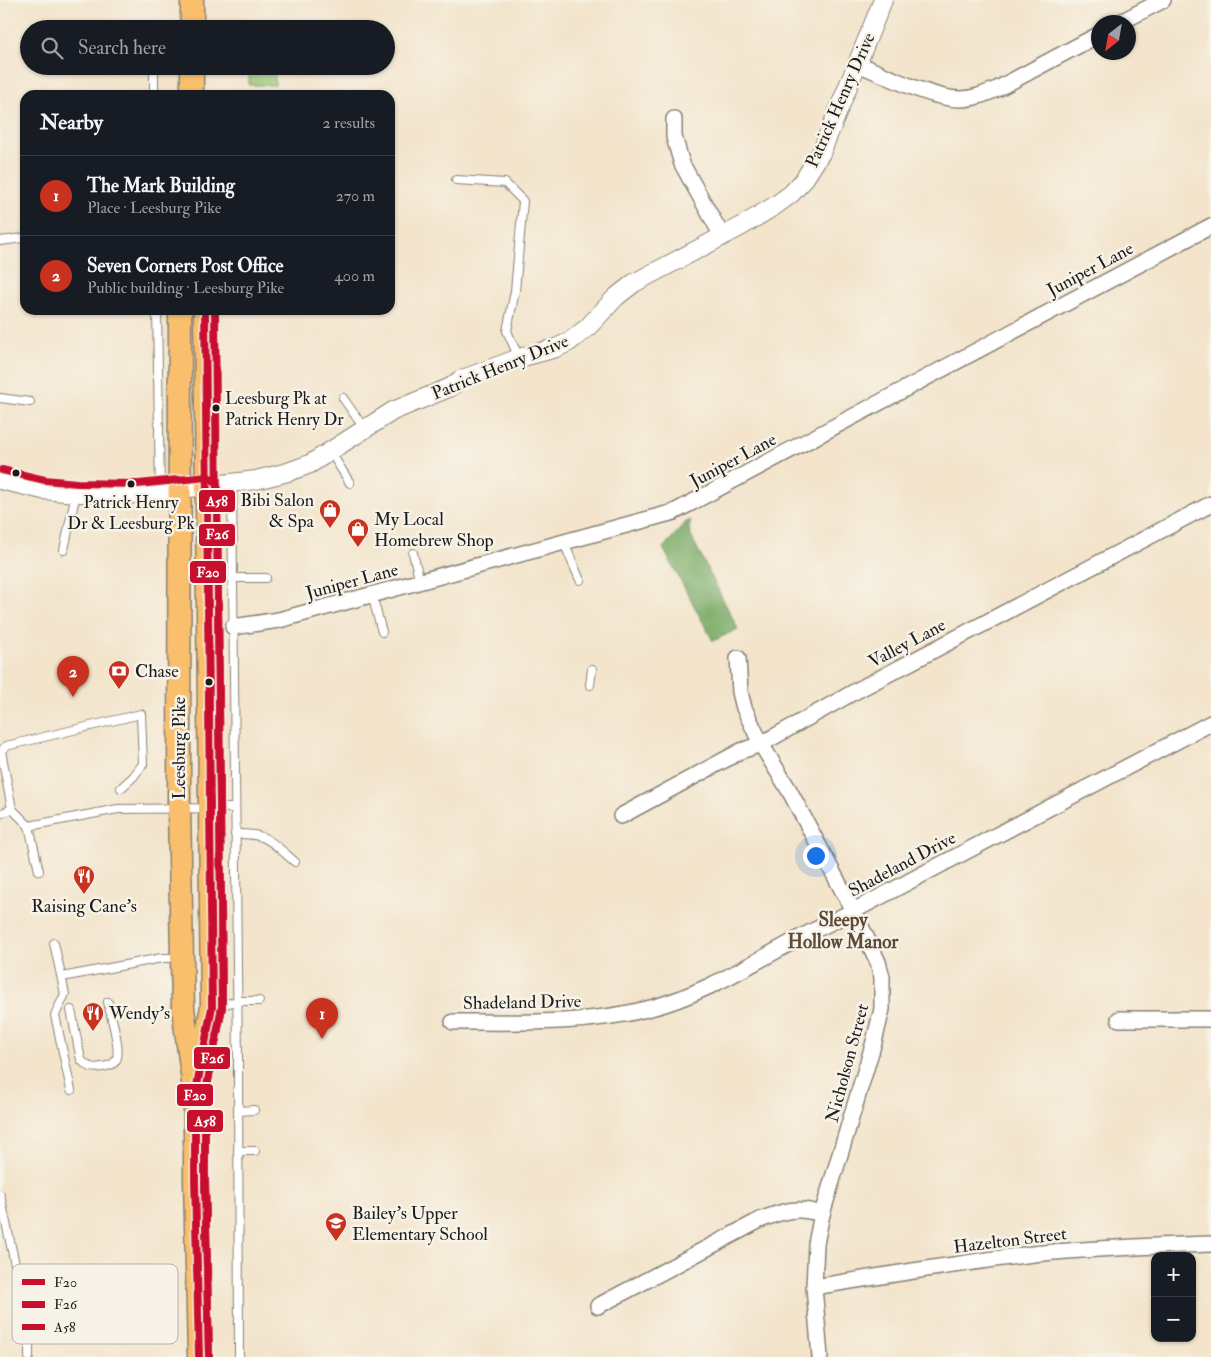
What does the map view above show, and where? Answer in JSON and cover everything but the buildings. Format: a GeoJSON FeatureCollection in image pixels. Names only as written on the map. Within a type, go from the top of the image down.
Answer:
{"type":"FeatureCollection","features":[{"type":"Feature","properties":{"kind":"main road"},"geometry":{"type":"LineString","coordinates":[[192,0],[192,20]]}},
{"type":"Feature","properties":{"kind":"main road"},"geometry":{"type":"LineString","coordinates":[[192,75],[192,90]]}},
{"type":"Feature","properties":{"kind":"main road","name":"Leesburg Pike"},"geometry":{"type":"LineString","coordinates":[[180,315],[170,491],[183,1008],[195,1096],[199,1357]]}},
{"type":"Feature","properties":{"kind":"main road","name":"Leesburg Pike"},"geometry":{"type":"LineString","coordinates":[[195,1096],[212,1007],[206,315]]}},
{"type":"Feature","properties":{"kind":"street","name":"Patrick Henry Drive"},"geometry":{"type":"LineString","coordinates":[[0,480],[43,490],[76,493],[138,494],[256,480],[310,464],[393,411],[451,387],[460,380],[569,342],[588,327],[616,297],[634,283],[776,205],[791,194],[803,181],[821,153],[883,0]]}},
{"type":"Feature","properties":{"kind":"street"},"geometry":{"type":"LineString","coordinates":[[1134,15],[1163,0]]}},
{"type":"Feature","properties":{"kind":"street"},"geometry":{"type":"LineString","coordinates":[[858,64],[928,92],[949,98],[962,99],[997,89],[1091,38]]}},
{"type":"Feature","properties":{"kind":"street"},"geometry":{"type":"LineString","coordinates":[[674,119],[674,137],[682,164],[722,236]]}},
{"type":"Feature","properties":{"kind":"street","name":"Juniper Lane"},"geometry":{"type":"LineString","coordinates":[[233,627],[279,620],[674,512],[1211,226]]}},
{"type":"Feature","properties":{"kind":"street","name":"Valley Lane"},"geometry":{"type":"LineString","coordinates":[[621,816],[742,751],[761,744],[854,692],[1211,504]]}},
{"type":"Feature","properties":{"kind":"street","name":"Nicholson Street"},"geometry":{"type":"LineString","coordinates":[[738,658],[740,692],[744,708],[761,744],[789,790],[854,912],[878,962],[882,977],[882,1009],[856,1107],[822,1214],[816,1244],[814,1287],[820,1357]]}},
{"type":"Feature","properties":{"kind":"street","name":"Shadeland Drive"},"geometry":{"type":"LineString","coordinates":[[453,1022],[570,1021],[604,1018],[648,1009],[679,999],[728,977],[815,930],[854,912],[905,883],[1211,723]]}},
{"type":"Feature","properties":{"kind":"street"},"geometry":{"type":"LineString","coordinates":[[1119,1019],[1211,1019]]}},
{"type":"Feature","properties":{"kind":"street"},"geometry":{"type":"LineString","coordinates":[[598,1306],[760,1220],[779,1212],[796,1209],[822,1214]]}},
{"type":"Feature","properties":{"kind":"street","name":"Hazelton Street"},"geometry":{"type":"LineString","coordinates":[[814,1287],[910,1271],[1033,1254],[1102,1248],[1211,1244]]}},
{"type":"Feature","properties":{"kind":"lane"},"geometry":{"type":"LineString","coordinates":[[154,75],[154,90]]}},
{"type":"Feature","properties":{"kind":"lane"},"geometry":{"type":"LineString","coordinates":[[456,180],[506,183],[524,201],[515,291],[507,331],[519,358]]}},
{"type":"Feature","properties":{"kind":"lane"},"geometry":{"type":"LineString","coordinates":[[0,241],[20,238]]}},
{"type":"Feature","properties":{"kind":"lane"},"geometry":{"type":"LineString","coordinates":[[157,315],[170,491]]}},
{"type":"Feature","properties":{"kind":"lane"},"geometry":{"type":"LineString","coordinates":[[0,398],[30,402]]}},
{"type":"Feature","properties":{"kind":"lane"},"geometry":{"type":"LineString","coordinates":[[343,398],[364,428]]}},
{"type":"Feature","properties":{"kind":"lane"},"geometry":{"type":"LineString","coordinates":[[330,451],[350,483]]}},
{"type":"Feature","properties":{"kind":"lane"},"geometry":{"type":"LineString","coordinates":[[232,484],[239,1357]]}},
{"type":"Feature","properties":{"kind":"lane"},"geometry":{"type":"LineString","coordinates":[[64,550],[76,493]]}},
{"type":"Feature","properties":{"kind":"lane"},"geometry":{"type":"LineString","coordinates":[[564,543],[580,580]]}},
{"type":"Feature","properties":{"kind":"lane"},"geometry":{"type":"LineString","coordinates":[[413,553],[420,582]]}},
{"type":"Feature","properties":{"kind":"lane"},"geometry":{"type":"LineString","coordinates":[[232,578],[266,578]]}},
{"type":"Feature","properties":{"kind":"lane"},"geometry":{"type":"LineString","coordinates":[[372,595],[382,632]]}},
{"type":"Feature","properties":{"kind":"lane"},"geometry":{"type":"LineString","coordinates":[[590,685],[592,669]]}},
{"type":"Feature","properties":{"kind":"lane"},"geometry":{"type":"LineString","coordinates":[[39,872],[29,826],[12,809],[1,750],[6,746],[141,714],[143,764],[121,788]]}},
{"type":"Feature","properties":{"kind":"lane"},"geometry":{"type":"LineString","coordinates":[[29,826],[118,809],[235,808]]}},
{"type":"Feature","properties":{"kind":"lane"},"geometry":{"type":"LineString","coordinates":[[0,814],[12,809]]}},
{"type":"Feature","properties":{"kind":"lane"},"geometry":{"type":"LineString","coordinates":[[235,834],[251,834],[266,837],[295,862]]}},
{"type":"Feature","properties":{"kind":"lane"},"geometry":{"type":"LineString","coordinates":[[54,943],[65,994],[55,1015],[71,1090]]}},
{"type":"Feature","properties":{"kind":"lane"},"geometry":{"type":"LineString","coordinates":[[62,977],[162,958],[182,958]]}},
{"type":"Feature","properties":{"kind":"lane"},"geometry":{"type":"LineString","coordinates":[[212,1007],[237,1001],[259,1000]]}},
{"type":"Feature","properties":{"kind":"lane"},"geometry":{"type":"LineString","coordinates":[[71,1010],[81,1060],[87,1067],[95,1069],[110,1066],[116,1060],[118,1051],[108,1002]]}},
{"type":"Feature","properties":{"kind":"lane"},"geometry":{"type":"LineString","coordinates":[[238,1111],[254,1110]]}},
{"type":"Feature","properties":{"kind":"lane"},"geometry":{"type":"LineString","coordinates":[[238,1151],[255,1151]]}},
{"type":"Feature","properties":{"kind":"lane"},"geometry":{"type":"LineString","coordinates":[[0,1195],[15,1264]]}},
{"type":"Feature","properties":{"kind":"lane"},"geometry":{"type":"LineString","coordinates":[[28,1357],[29,1344]]}},
{"type":"Feature","properties":{"kind":"green space"},"geometry":{"type":"Polygon","coordinates":[[[249,75],[275,75],[275,85],[249,85],[249,75]]]}},
{"type":"Feature","properties":{"kind":"green space"},"geometry":{"type":"Polygon","coordinates":[[[691,520],[689,528],[691,536],[738,629],[713,641],[663,548],[686,522],[691,520]]]}},
{"type":"Feature","properties":{"kind":"transit line","name":"F20"},"geometry":{"type":"LineString","coordinates":[[199,1357],[195,1096],[212,1007],[205,315]]}},
{"type":"Feature","properties":{"kind":"transit line","name":"F26"},"geometry":{"type":"LineString","coordinates":[[209,1357],[205,1097],[222,1007],[215,315]]}},
{"type":"Feature","properties":{"kind":"transit line","name":"A58"},"geometry":{"type":"LineString","coordinates":[[2,470],[45,480],[77,483],[138,484],[207,477],[213,479],[217,485],[222,1007],[205,1097],[209,1357]]}},
{"type":"Feature","properties":{"kind":"place","name":"Leesburg Pk at Patrick Henry Dr"},"geometry":{"type":"Point","coordinates":[216,408]}},
{"type":"Feature","properties":{"kind":"place","name":"Patrick Henry Dr & Leesburg Pk"},"geometry":{"type":"Point","coordinates":[131,484]}},
{"type":"Feature","properties":{"kind":"place","name":"Bibi Salon & Spa"},"geometry":{"type":"Point","coordinates":[330,529]}},
{"type":"Feature","properties":{"kind":"place","name":"My Local Homebrew Shop"},"geometry":{"type":"Point","coordinates":[358,548]}},
{"type":"Feature","properties":{"kind":"place","name":"Chase"},"geometry":{"type":"Point","coordinates":[119,690]}},
{"type":"Feature","properties":{"kind":"place","name":"Seven Corners Post Office"},"geometry":{"type":"Point","coordinates":[73,697]}},
{"type":"Feature","properties":{"kind":"place","name":"Raising Cane's"},"geometry":{"type":"Point","coordinates":[84,895]}},
{"type":"Feature","properties":{"kind":"place","name":"Wendy's"},"geometry":{"type":"Point","coordinates":[93,1032]}},
{"type":"Feature","properties":{"kind":"place","name":"The Mark Building"},"geometry":{"type":"Point","coordinates":[322,1039]}},
{"type":"Feature","properties":{"kind":"place","name":"Bailey's Upper Elementary School"},"geometry":{"type":"Point","coordinates":[336,1242]}},
{"type":"Feature","properties":{"kind":"district","name":"Sleepy Hollow Manor"},"geometry":{"type":"Point","coordinates":[843,930]}}]}
